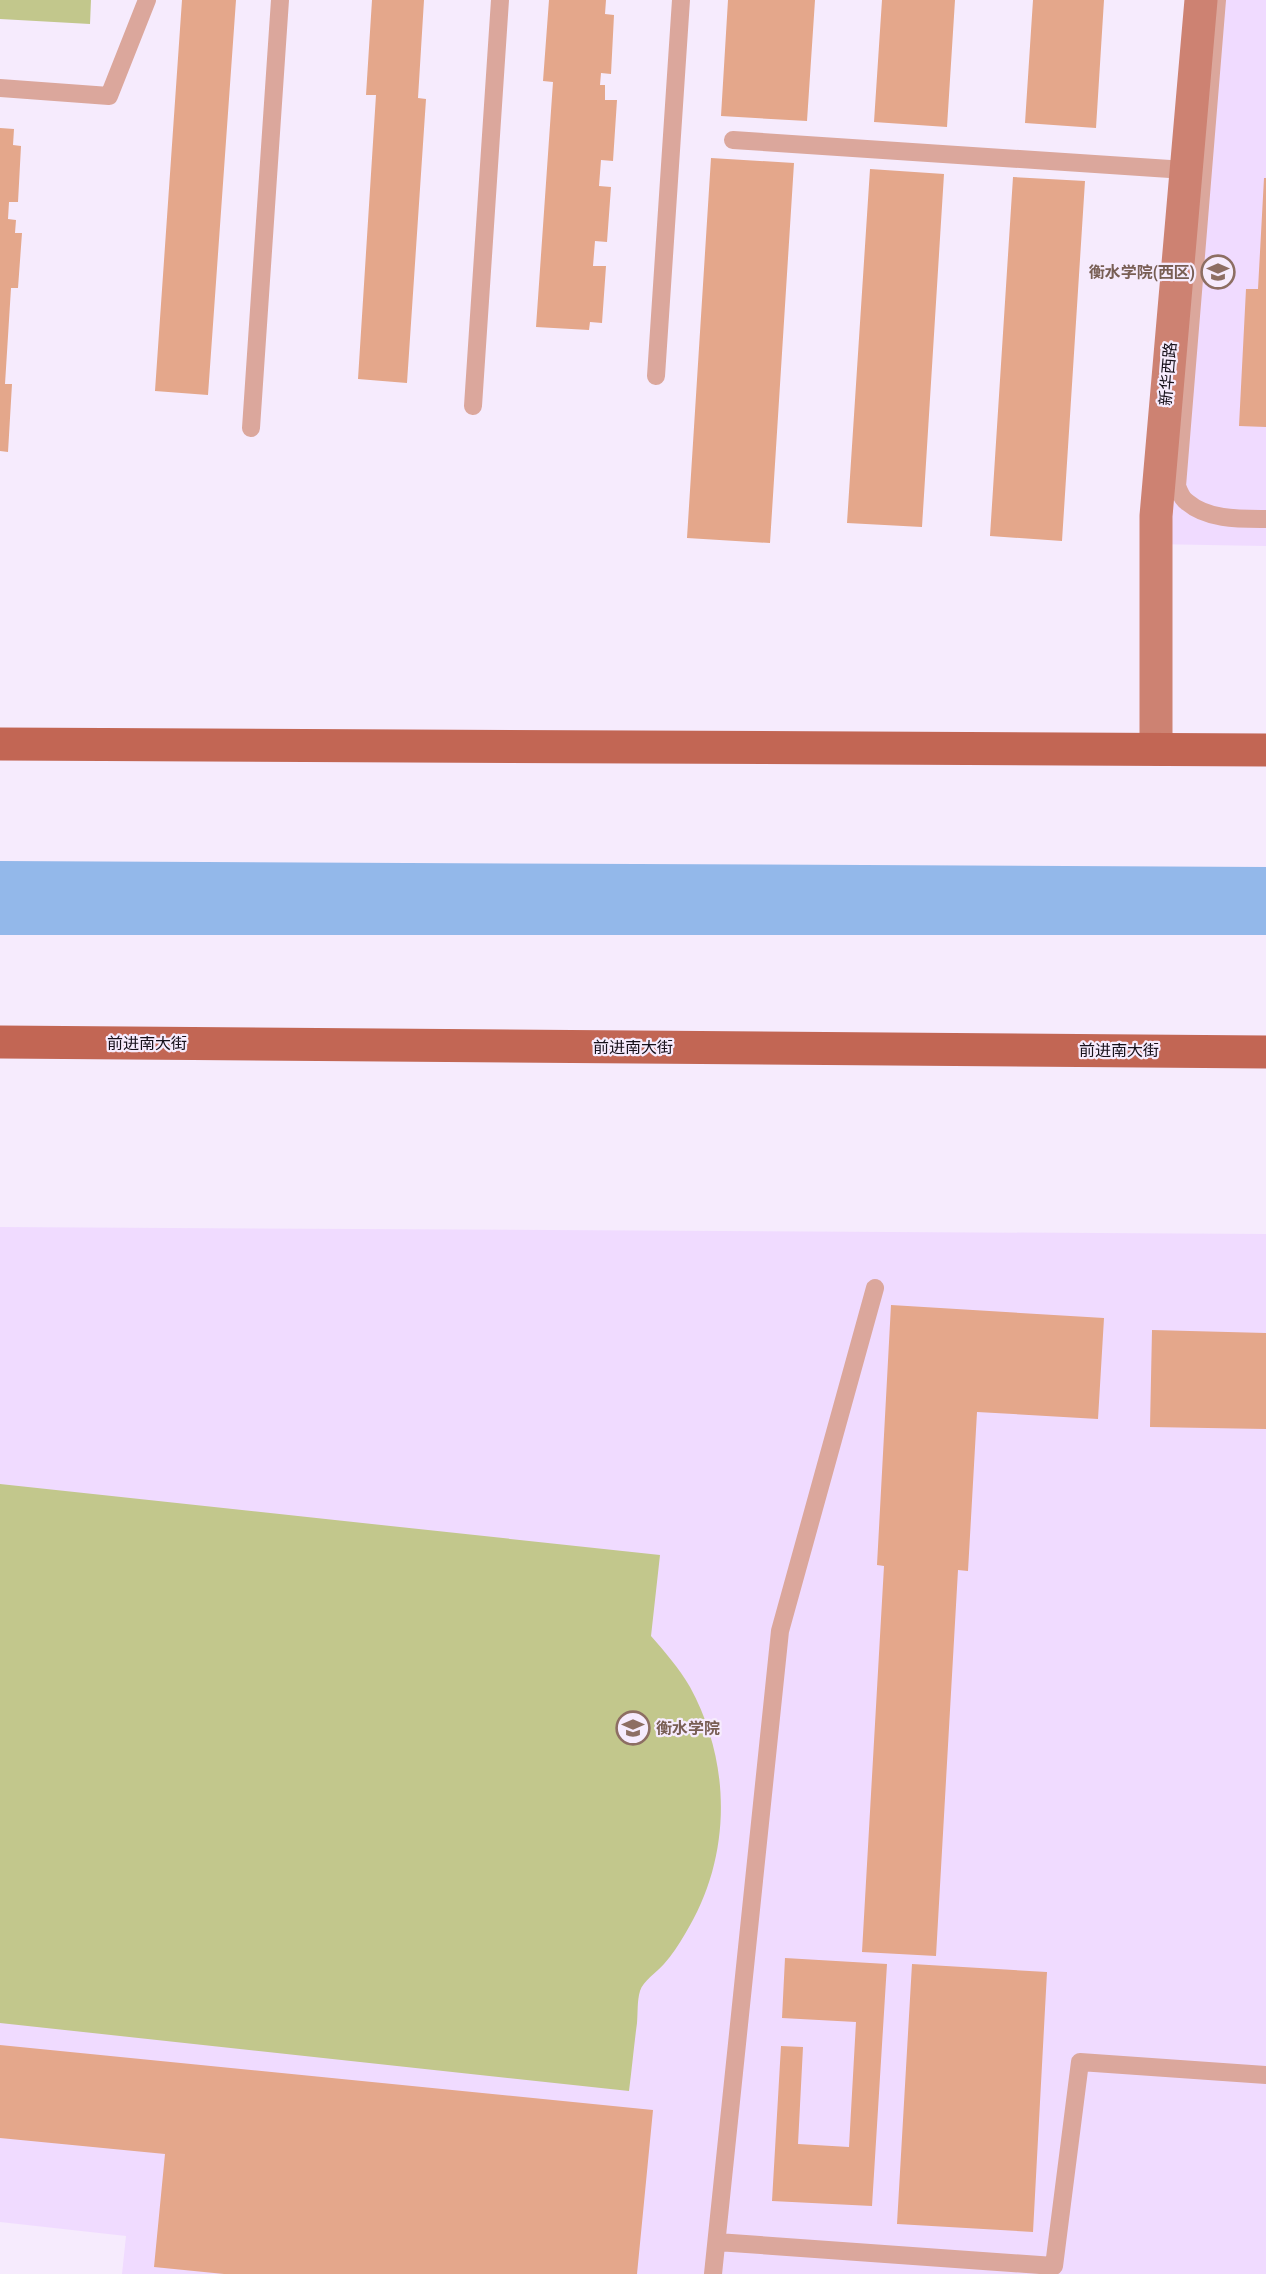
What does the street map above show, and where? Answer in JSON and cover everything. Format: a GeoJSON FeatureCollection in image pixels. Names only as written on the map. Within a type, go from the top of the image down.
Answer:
{"type":"FeatureCollection","features":[{"type":"Feature","properties":{"kind":"main road"},"geometry":{"type":"LineString","coordinates":[[0,744],[1266,750]]}},
{"type":"Feature","properties":{"kind":"main road","name":"前进南大街"},"geometry":{"type":"LineString","coordinates":[[0,1042],[1266,1052]]}},
{"type":"Feature","properties":{"kind":"street","name":"新华西路"},"geometry":{"type":"LineString","coordinates":[[1156,750],[1156,516],[1201,0]]}},
{"type":"Feature","properties":{"kind":"lane"},"geometry":{"type":"LineString","coordinates":[[0,88],[110,96],[147,0]]}},
{"type":"Feature","properties":{"kind":"lane"},"geometry":{"type":"LineString","coordinates":[[251,428],[280,0]]}},
{"type":"Feature","properties":{"kind":"lane"},"geometry":{"type":"LineString","coordinates":[[473,406],[500,0]]}},
{"type":"Feature","properties":{"kind":"lane"},"geometry":{"type":"LineString","coordinates":[[656,376],[681,0]]}},
{"type":"Feature","properties":{"kind":"lane"},"geometry":{"type":"LineString","coordinates":[[1217,0],[1177,486],[1185,501],[1201,511],[1229,519],[1266,519]]}},
{"type":"Feature","properties":{"kind":"lane"},"geometry":{"type":"LineString","coordinates":[[733,140],[1185,170]]}},
{"type":"Feature","properties":{"kind":"lane"},"geometry":{"type":"LineString","coordinates":[[713,2274],[780,1631],[875,1288]]}},
{"type":"Feature","properties":{"kind":"lane"},"geometry":{"type":"LineString","coordinates":[[717,2242],[1054,2266],[1080,2062],[1266,2075]]}},
{"type":"Feature","properties":{"kind":"shaded area","name":"衡水学院(西区)"},"geometry":{"type":"Polygon","coordinates":[[[1189,0],[1266,0],[1266,546],[1150,544],[1189,0]]]}},
{"type":"Feature","properties":{"kind":"shaded area","name":"衡水学院"},"geometry":{"type":"Polygon","coordinates":[[[0,1227],[1266,1234],[1266,2274],[122,2274],[126,2236],[0,2222],[0,1227]]]}},
{"type":"Feature","properties":{"kind":"green space"},"geometry":{"type":"Polygon","coordinates":[[[0,0],[91,0],[90,24],[0,19],[0,0]]]}},
{"type":"Feature","properties":{"kind":"green space"},"geometry":{"type":"Polygon","coordinates":[[[0,1484],[660,1555],[651,1636],[686,1680],[704,1717],[714,1747],[721,1811],[712,1874],[700,1905],[675,1949],[640,1991],[629,2091],[0,2023],[0,1484]]]}},
{"type":"Feature","properties":{"kind":"water"},"geometry":{"type":"Polygon","coordinates":[[[0,861],[1266,867],[1266,935],[0,935],[0,861]]]}},
{"type":"Feature","properties":{"kind":"building"},"geometry":{"type":"Polygon","coordinates":[[[182,0],[236,0],[208,395],[155,391],[182,0]]]}},
{"type":"Feature","properties":{"kind":"building"},"geometry":{"type":"Polygon","coordinates":[[[372,0],[424,0],[418,98],[426,99],[407,383],[358,379],[376,95],[366,95],[372,0]]]}},
{"type":"Feature","properties":{"kind":"building"},"geometry":{"type":"Polygon","coordinates":[[[549,0],[606,0],[605,14],[614,15],[611,74],[601,73],[600,85],[605,85],[605,100],[617,100],[613,161],[601,160],[599,186],[611,187],[607,242],[595,241],[593,266],[606,266],[602,323],[590,322],[589,330],[536,327],[553,82],[543,81],[549,0]]]}},
{"type":"Feature","properties":{"kind":"building"},"geometry":{"type":"Polygon","coordinates":[[[728,0],[815,0],[807,121],[721,116],[728,0]]]}},
{"type":"Feature","properties":{"kind":"building"},"geometry":{"type":"Polygon","coordinates":[[[882,0],[955,0],[947,127],[874,122],[882,0]]]}},
{"type":"Feature","properties":{"kind":"building"},"geometry":{"type":"Polygon","coordinates":[[[1033,0],[1104,0],[1096,128],[1025,123],[1033,0]]]}},
{"type":"Feature","properties":{"kind":"building"},"geometry":{"type":"Polygon","coordinates":[[[0,128],[14,129],[13,145],[21,146],[18,202],[9,202],[8,219],[16,220],[15,233],[22,233],[18,288],[11,288],[5,384],[12,384],[8,452],[0,451],[0,128]]]}},
{"type":"Feature","properties":{"kind":"building"},"geometry":{"type":"Polygon","coordinates":[[[711,158],[794,163],[770,543],[687,538],[711,158]]]}},
{"type":"Feature","properties":{"kind":"building"},"geometry":{"type":"Polygon","coordinates":[[[870,169],[944,174],[922,527],[847,523],[870,169]]]}},
{"type":"Feature","properties":{"kind":"building"},"geometry":{"type":"Polygon","coordinates":[[[1013,177],[1085,181],[1062,541],[990,536],[1013,177]]]}},
{"type":"Feature","properties":{"kind":"building"},"geometry":{"type":"Polygon","coordinates":[[[1264,178],[1266,178],[1266,427],[1239,426],[1246,289],[1258,289],[1264,178]]]}},
{"type":"Feature","properties":{"kind":"building"},"geometry":{"type":"Polygon","coordinates":[[[891,1305],[1104,1318],[1098,1419],[977,1412],[968,1571],[958,1570],[936,1956],[862,1952],[884,1566],[877,1565],[891,1305]]]}},
{"type":"Feature","properties":{"kind":"building"},"geometry":{"type":"Polygon","coordinates":[[[1152,1330],[1266,1333],[1266,1429],[1150,1427],[1152,1330]]]}},
{"type":"Feature","properties":{"kind":"building"},"geometry":{"type":"Polygon","coordinates":[[[785,1958],[887,1964],[872,2206],[772,2201],[781,2046],[803,2047],[798,2144],[849,2147],[856,2022],[782,2018],[785,1958]]]}},
{"type":"Feature","properties":{"kind":"building"},"geometry":{"type":"Polygon","coordinates":[[[912,1964],[1047,1972],[1033,2232],[897,2224],[912,1964]]]}},
{"type":"Feature","properties":{"kind":"building"},"geometry":{"type":"Polygon","coordinates":[[[0,2045],[653,2110],[637,2274],[224,2274],[154,2267],[165,2154],[0,2138],[0,2045]]]}},
{"type":"Feature","properties":{"kind":"place","name":"衡水学院(西区)"},"geometry":{"type":"Point","coordinates":[1218,272]}},
{"type":"Feature","properties":{"kind":"place","name":"衡水学院"},"geometry":{"type":"Point","coordinates":[633,1728]}}]}
